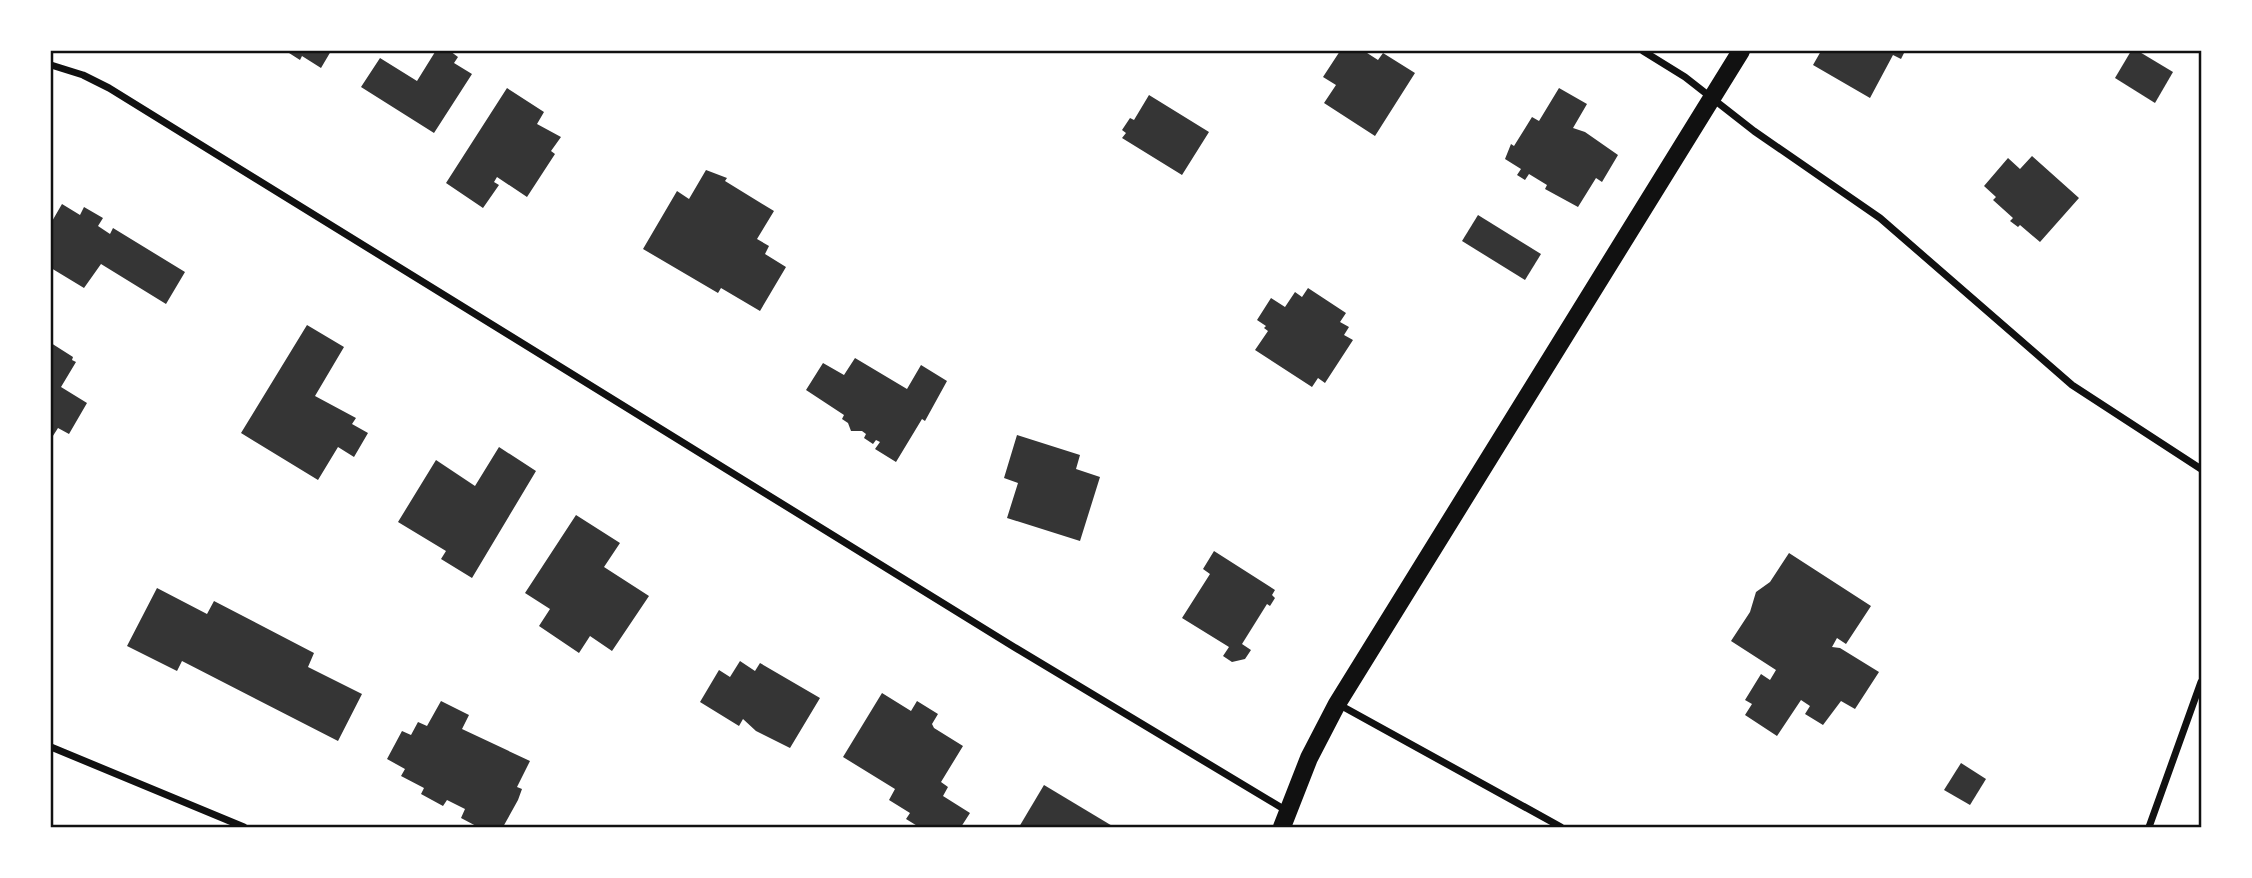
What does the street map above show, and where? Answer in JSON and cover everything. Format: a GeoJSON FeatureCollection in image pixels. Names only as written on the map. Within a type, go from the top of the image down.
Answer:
{"type":"FeatureCollection","features":[{"type":"Feature","properties":{"kind":"main road"},"geometry":{"type":"LineString","coordinates":[[1285,819],[1309,758],[1337,704],[1741,51]]}},
{"type":"Feature","properties":{"kind":"street"},"geometry":{"type":"LineString","coordinates":[[1643,51],[1713,97],[1754,131],[1880,218],[2072,384],[2201,469]]}},
{"type":"Feature","properties":{"kind":"street"},"geometry":{"type":"LineString","coordinates":[[51,65],[83,75],[109,88],[1026,654],[1285,819]]}},
{"type":"Feature","properties":{"kind":"street"},"geometry":{"type":"LineString","coordinates":[[2149,827],[2201,682]]}},
{"type":"Feature","properties":{"kind":"street"},"geometry":{"type":"LineString","coordinates":[[1337,704],[1561,827]]}},
{"type":"Feature","properties":{"kind":"street"},"geometry":{"type":"LineString","coordinates":[[51,747],[244,827]]}},
{"type":"Feature","properties":{"kind":"building"},"geometry":{"type":"Polygon","coordinates":[[[331,51],[321,68],[302,56],[300,60],[289,53],[331,51]]]}},
{"type":"Feature","properties":{"kind":"building"},"geometry":{"type":"Polygon","coordinates":[[[450,51],[458,57],[454,63],[472,74],[434,133],[361,87],[380,58],[417,81],[435,52],[450,51]]]}},
{"type":"Feature","properties":{"kind":"building"},"geometry":{"type":"Polygon","coordinates":[[[1340,51],[1364,51],[1378,60],[1383,53],[1415,73],[1375,136],[1324,103],[1336,85],[1323,77],[1340,51]]]}},
{"type":"Feature","properties":{"kind":"building"},"geometry":{"type":"Polygon","coordinates":[[[1821,51],[1905,51],[1901,59],[1893,55],[1870,98],[1813,65],[1821,51]]]}},
{"type":"Feature","properties":{"kind":"building"},"geometry":{"type":"Polygon","coordinates":[[[2131,51],[2138,51],[2173,72],[2155,103],[2115,78],[2131,51]]]}},
{"type":"Feature","properties":{"kind":"building"},"geometry":{"type":"Polygon","coordinates":[[[507,88],[544,112],[537,124],[561,137],[551,151],[555,154],[527,197],[497,177],[494,182],[499,185],[483,208],[446,183],[507,88]]]}},
{"type":"Feature","properties":{"kind":"building"},"geometry":{"type":"Polygon","coordinates":[[[1559,88],[1587,104],[1573,128],[1585,132],[1618,155],[1602,182],[1596,178],[1578,207],[1545,189],[1547,185],[1529,174],[1525,180],[1517,175],[1521,169],[1505,159],[1511,144],[1514,146],[1532,117],[1539,121],[1559,88]]]}},
{"type":"Feature","properties":{"kind":"building"},"geometry":{"type":"Polygon","coordinates":[[[1149,95],[1209,132],[1182,175],[1122,138],[1126,133],[1122,130],[1130,118],[1134,120],[1149,95]]]}},
{"type":"Feature","properties":{"kind":"building"},"geometry":{"type":"Polygon","coordinates":[[[2032,156],[2079,198],[2040,242],[2020,225],[2018,227],[2010,221],[2013,218],[1993,200],[1996,197],[1984,186],[2008,158],[2020,169],[2032,156]]]}},
{"type":"Feature","properties":{"kind":"building"},"geometry":{"type":"Polygon","coordinates":[[[706,170],[727,178],[725,181],[774,211],[757,239],[769,246],[765,254],[786,267],[760,311],[721,288],[718,293],[643,249],[677,191],[689,199],[706,170]]]}},
{"type":"Feature","properties":{"kind":"building"},"geometry":{"type":"Polygon","coordinates":[[[62,204],[80,215],[84,207],[103,218],[98,226],[110,234],[113,228],[185,272],[166,304],[101,264],[84,288],[51,268],[51,223],[62,204]]]}},
{"type":"Feature","properties":{"kind":"building"},"geometry":{"type":"Polygon","coordinates":[[[1478,215],[1541,254],[1525,280],[1462,241],[1478,215]]]}},
{"type":"Feature","properties":{"kind":"building"},"geometry":{"type":"Polygon","coordinates":[[[1308,288],[1346,313],[1340,322],[1349,327],[1344,335],[1353,340],[1325,383],[1318,378],[1312,387],[1255,350],[1268,331],[1264,328],[1266,326],[1257,320],[1271,298],[1285,307],[1295,292],[1302,297],[1308,288]]]}},
{"type":"Feature","properties":{"kind":"building"},"geometry":{"type":"Polygon","coordinates":[[[307,325],[344,347],[315,396],[356,418],[352,424],[368,433],[354,457],[338,447],[318,480],[241,433],[307,325]]]}},
{"type":"Feature","properties":{"kind":"building"},"geometry":{"type":"Polygon","coordinates":[[[51,343],[73,357],[72,360],[76,362],[61,387],[87,403],[69,434],[58,428],[51,439],[51,343]]]}},
{"type":"Feature","properties":{"kind":"building"},"geometry":{"type":"Polygon","coordinates":[[[855,358],[907,389],[921,365],[947,381],[925,421],[922,419],[896,462],[875,449],[880,442],[876,440],[873,444],[864,438],[866,434],[862,431],[851,431],[848,423],[842,419],[844,415],[806,390],[823,363],[844,375],[855,358]]]}},
{"type":"Feature","properties":{"kind":"building"},"geometry":{"type":"Polygon","coordinates":[[[1017,435],[1080,455],[1076,469],[1100,477],[1080,541],[1007,518],[1018,483],[1004,478],[1017,435]]]}},
{"type":"Feature","properties":{"kind":"building"},"geometry":{"type":"Polygon","coordinates":[[[499,447],[536,471],[472,578],[441,559],[446,551],[398,522],[436,460],[475,486],[499,447]]]}},
{"type":"Feature","properties":{"kind":"building"},"geometry":{"type":"Polygon","coordinates":[[[576,515],[620,543],[604,567],[649,596],[612,651],[590,636],[579,653],[539,626],[550,609],[525,593],[576,515]]]}},
{"type":"Feature","properties":{"kind":"building"},"geometry":{"type":"Polygon","coordinates":[[[1214,551],[1275,590],[1272,595],[1275,598],[1270,606],[1267,604],[1242,644],[1251,650],[1245,659],[1232,662],[1223,656],[1229,647],[1182,618],[1210,574],[1203,569],[1214,551]]]}},
{"type":"Feature","properties":{"kind":"building"},"geometry":{"type":"Polygon","coordinates":[[[1789,553],[1871,606],[1846,644],[1837,638],[1832,647],[1840,648],[1879,672],[1855,709],[1841,701],[1823,725],[1805,714],[1810,706],[1801,700],[1777,736],[1745,715],[1752,704],[1745,700],[1761,674],[1770,680],[1776,670],[1731,641],[1750,612],[1756,592],[1770,582],[1789,553]]]}},
{"type":"Feature","properties":{"kind":"building"},"geometry":{"type":"Polygon","coordinates":[[[157,588],[207,614],[214,601],[314,653],[308,667],[362,694],[338,741],[182,661],[177,671],[127,646],[157,588]]]}},
{"type":"Feature","properties":{"kind":"building"},"geometry":{"type":"Polygon","coordinates":[[[740,661],[755,671],[760,663],[820,698],[790,748],[756,731],[743,719],[739,726],[700,702],[719,670],[730,677],[740,661]]]}},
{"type":"Feature","properties":{"kind":"building"},"geometry":{"type":"Polygon","coordinates":[[[882,693],[911,711],[917,701],[938,714],[932,724],[934,728],[963,746],[941,782],[948,787],[943,796],[970,813],[961,827],[919,827],[906,819],[910,813],[889,800],[895,789],[843,757],[882,693]]]}},
{"type":"Feature","properties":{"kind":"building"},"geometry":{"type":"Polygon","coordinates":[[[441,701],[469,715],[462,729],[530,761],[517,787],[522,789],[518,800],[503,827],[478,827],[461,818],[465,809],[447,800],[443,806],[421,794],[424,788],[401,776],[405,769],[387,759],[402,731],[411,735],[418,722],[427,726],[441,701]]]}},
{"type":"Feature","properties":{"kind":"building"},"geometry":{"type":"Polygon","coordinates":[[[1961,763],[1986,779],[1970,805],[1944,790],[1961,763]]]}},
{"type":"Feature","properties":{"kind":"building"},"geometry":{"type":"Polygon","coordinates":[[[1044,785],[1114,827],[1019,827],[1044,785]]]}}]}
